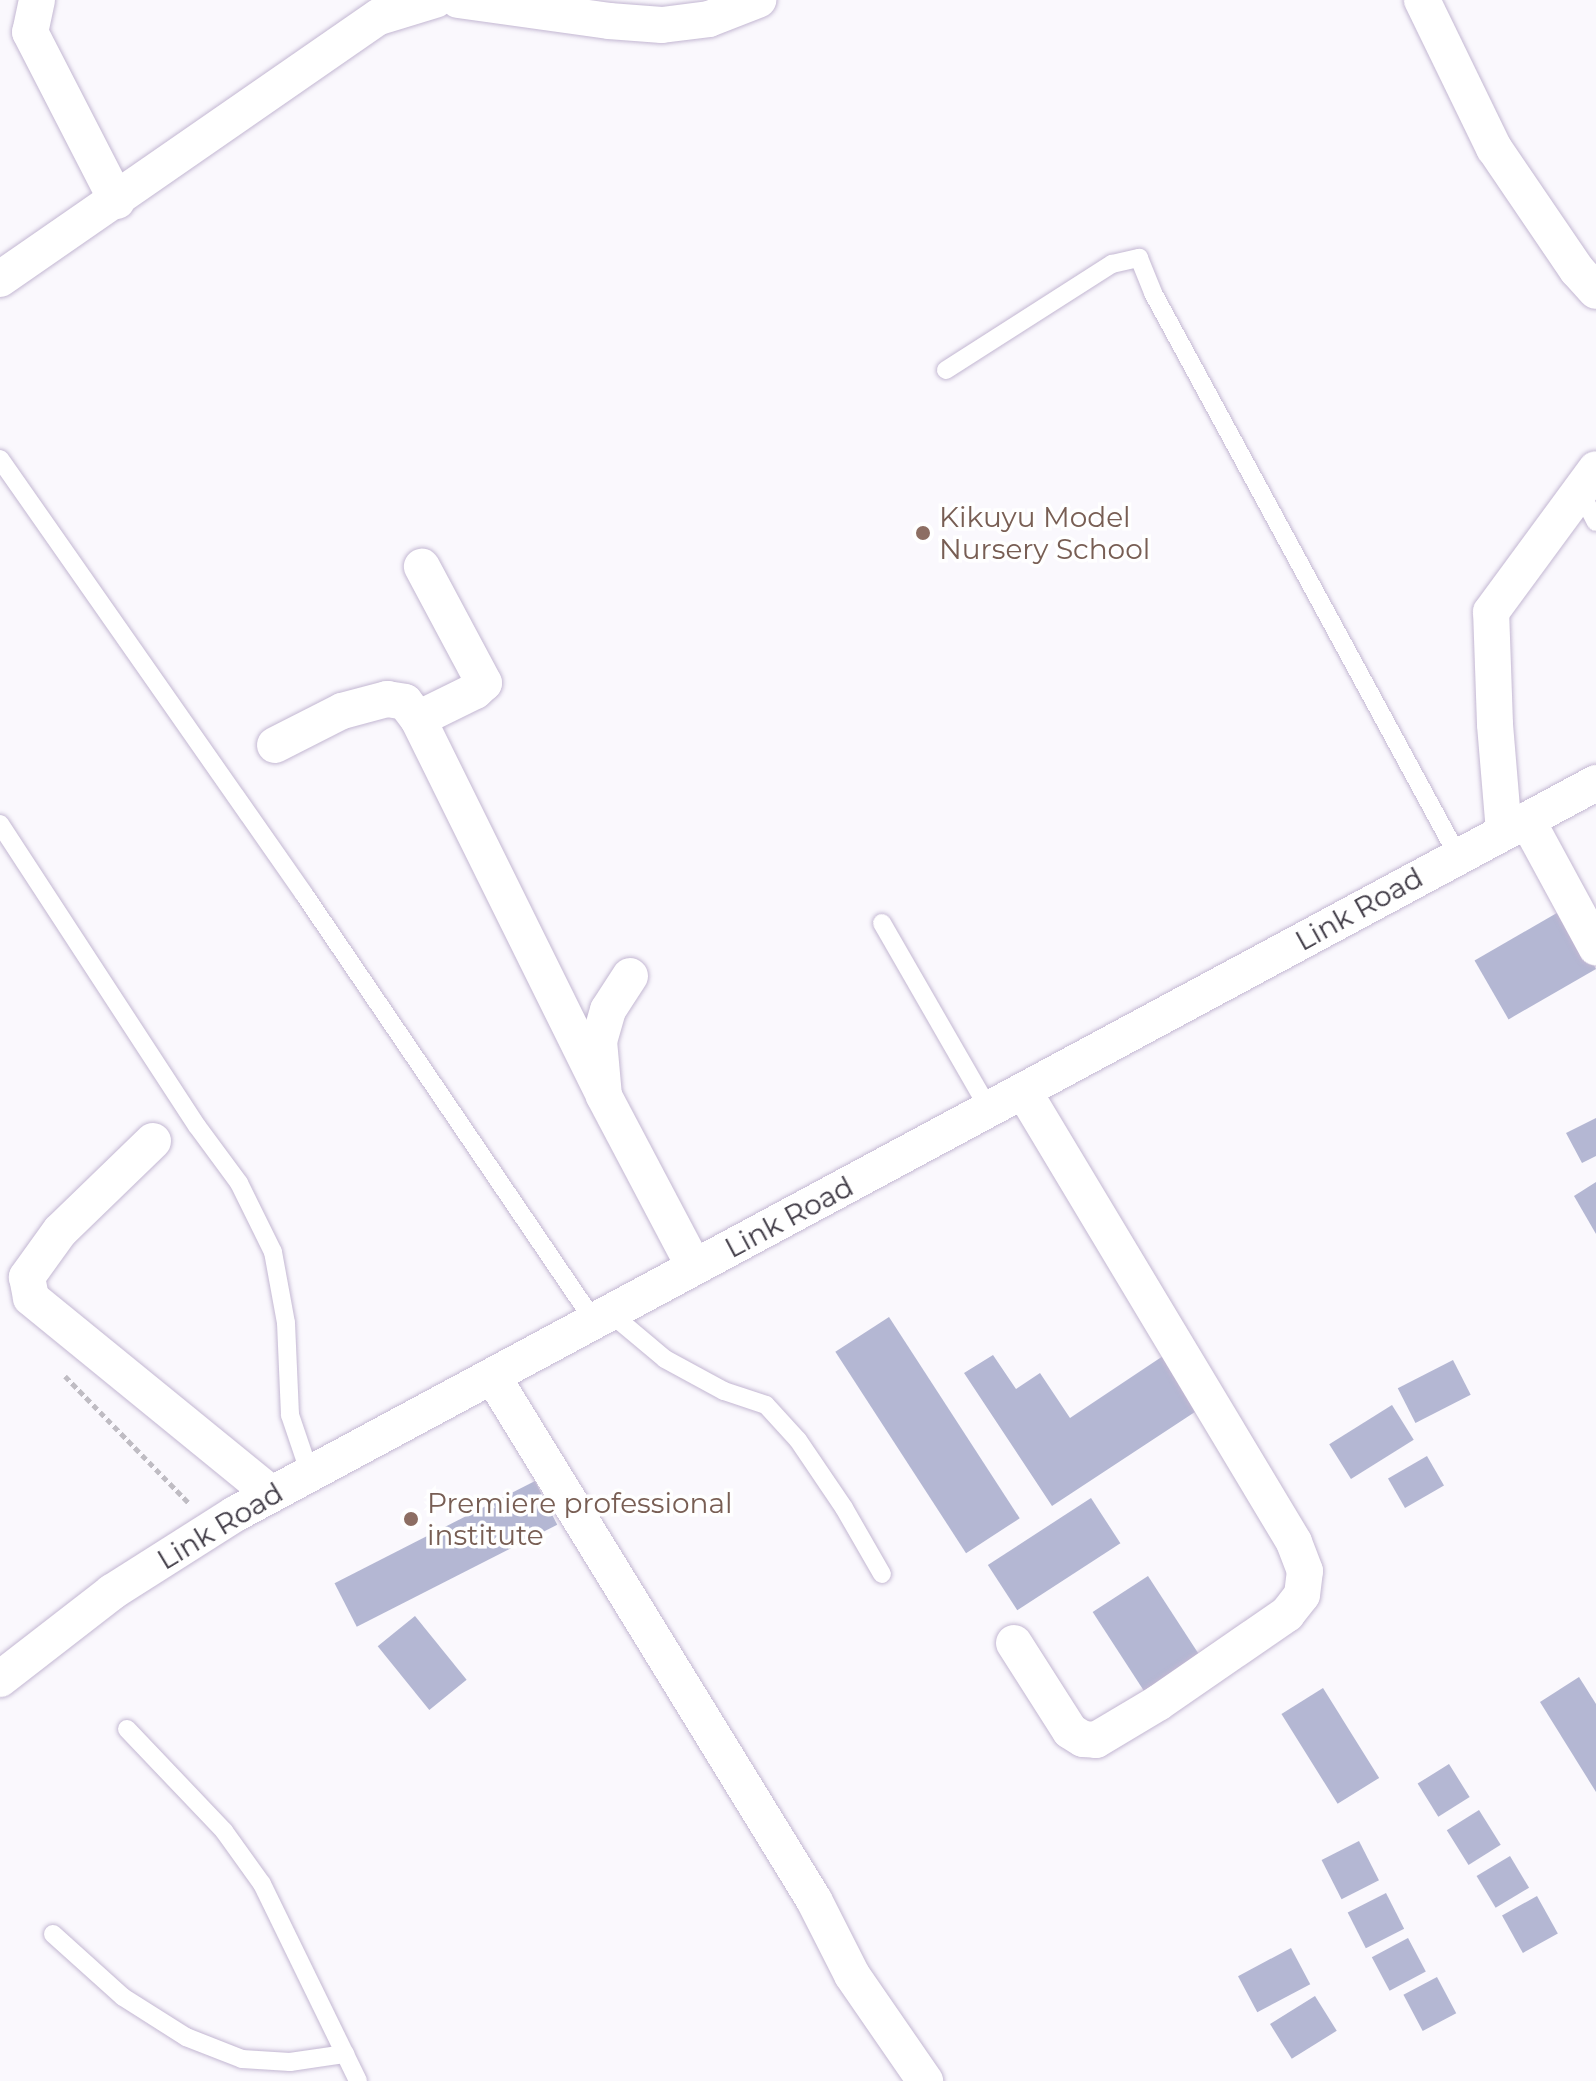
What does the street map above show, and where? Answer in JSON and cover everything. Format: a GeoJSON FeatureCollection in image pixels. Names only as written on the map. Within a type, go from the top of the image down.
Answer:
{"type":"FeatureCollection","features":[{"type":"Feature","properties":{"kind":"street"},"geometry":{"type":"LineString","coordinates":[[37,0],[30,32],[117,201]]}},
{"type":"Feature","properties":{"kind":"street"},"geometry":{"type":"LineString","coordinates":[[0,279],[379,17],[435,0]]}},
{"type":"Feature","properties":{"kind":"street"},"geometry":{"type":"LineString","coordinates":[[458,0],[609,21],[662,25],[709,19],[758,0]]}},
{"type":"Feature","properties":{"kind":"street"},"geometry":{"type":"LineString","coordinates":[[1422,0],[1494,148],[1577,270],[1596,291]]}},
{"type":"Feature","properties":{"kind":"street"},"geometry":{"type":"LineString","coordinates":[[1588,479],[1491,612],[1495,724],[1515,826],[1596,947]]}},
{"type":"Feature","properties":{"kind":"street"},"geometry":{"type":"LineString","coordinates":[[418,719],[475,691],[484,683],[422,567]]}},
{"type":"Feature","properties":{"kind":"street"},"geometry":{"type":"LineString","coordinates":[[275,745],[342,711],[387,699],[405,702],[418,719],[604,1096],[694,1267]]}},
{"type":"Feature","properties":{"kind":"street","name":"Link Road"},"geometry":{"type":"LineString","coordinates":[[5,1661],[271,1494],[990,1111],[1596,783]]}},
{"type":"Feature","properties":{"kind":"street"},"geometry":{"type":"LineString","coordinates":[[604,1096],[599,1041],[608,1010],[630,976]]}},
{"type":"Feature","properties":{"kind":"street"},"geometry":{"type":"LineString","coordinates":[[1014,1643],[1070,1731],[1083,1739],[1096,1740],[1158,1703],[1287,1614],[1302,1595],[1305,1571],[1294,1542],[1024,1092]]}},
{"type":"Feature","properties":{"kind":"street"},"geometry":{"type":"LineString","coordinates":[[153,1141],[60,1231],[27,1277],[31,1298],[271,1494]]}},
{"type":"Feature","properties":{"kind":"street"},"geometry":{"type":"LineString","coordinates":[[493,1377],[814,1900],[852,1975],[925,2081]]}},
{"type":"Feature","properties":{"kind":"lane"},"geometry":{"type":"LineString","coordinates":[[946,370],[1112,264],[1139,258],[1153,293],[1458,856]]}},
{"type":"Feature","properties":{"kind":"lane"},"geometry":{"type":"LineString","coordinates":[[0,459],[601,1316],[665,1359],[724,1391],[766,1405],[814,1463],[882,1574]]}},
{"type":"Feature","properties":{"kind":"lane"},"geometry":{"type":"LineString","coordinates":[[1588,479],[1596,522]]}},
{"type":"Feature","properties":{"kind":"lane"},"geometry":{"type":"LineString","coordinates":[[0,824],[197,1126],[239,1183],[273,1252],[286,1323],[290,1415],[310,1474]]}},
{"type":"Feature","properties":{"kind":"lane"},"geometry":{"type":"LineString","coordinates":[[882,923],[990,1111]]}},
{"type":"Feature","properties":{"kind":"lane"},"geometry":{"type":"LineString","coordinates":[[127,1729],[224,1831],[262,1884],[358,2081]]}},
{"type":"Feature","properties":{"kind":"lane"},"geometry":{"type":"LineString","coordinates":[[53,1934],[123,1997],[186,2037],[242,2059],[290,2062],[345,2054]]}},
{"type":"Feature","properties":{"kind":"path"},"geometry":{"type":"LineString","coordinates":[[55,1366],[196,1510]]}},
{"type":"Feature","properties":{"kind":"building"},"geometry":{"type":"Polygon","coordinates":[[[1562,910],[1596,969],[1509,1019],[1475,961],[1562,910]]]}},
{"type":"Feature","properties":{"kind":"building"},"geometry":{"type":"Polygon","coordinates":[[[1596,1118],[1596,1156],[1582,1163],[1566,1133],[1596,1118]]]}},
{"type":"Feature","properties":{"kind":"building"},"geometry":{"type":"Polygon","coordinates":[[[1596,1182],[1596,1234],[1574,1196],[1596,1182]]]}},
{"type":"Feature","properties":{"kind":"building"},"geometry":{"type":"Polygon","coordinates":[[[889,1317],[1020,1518],[966,1553],[835,1352],[889,1317]]]}},
{"type":"Feature","properties":{"kind":"building"},"geometry":{"type":"Polygon","coordinates":[[[1169,1352],[1204,1406],[1052,1506],[964,1373],[993,1355],[1016,1389],[1040,1373],[1070,1418],[1169,1352]]]}},
{"type":"Feature","properties":{"kind":"building"},"geometry":{"type":"Polygon","coordinates":[[[1453,1360],[1471,1395],[1415,1423],[1398,1388],[1453,1360]]]}},
{"type":"Feature","properties":{"kind":"building"},"geometry":{"type":"Polygon","coordinates":[[[1392,1405],[1414,1440],[1351,1479],[1329,1444],[1392,1405]]]}},
{"type":"Feature","properties":{"kind":"building"},"geometry":{"type":"Polygon","coordinates":[[[1427,1456],[1444,1485],[1405,1508],[1388,1478],[1427,1456]]]}},
{"type":"Feature","properties":{"kind":"building"},"geometry":{"type":"Polygon","coordinates":[[[535,1481],[557,1525],[357,1627],[335,1583],[535,1481]]]}},
{"type":"Feature","properties":{"kind":"building"},"geometry":{"type":"Polygon","coordinates":[[[1091,1498],[1120,1543],[1017,1610],[988,1565],[1091,1498]]]}},
{"type":"Feature","properties":{"kind":"building"},"geometry":{"type":"Polygon","coordinates":[[[1148,1576],[1202,1660],[1147,1696],[1093,1612],[1148,1576]]]}},
{"type":"Feature","properties":{"kind":"building"},"geometry":{"type":"Polygon","coordinates":[[[415,1616],[467,1680],[429,1710],[378,1646],[415,1616]]]}},
{"type":"Feature","properties":{"kind":"building"},"geometry":{"type":"Polygon","coordinates":[[[1579,1677],[1596,1704],[1596,1792],[1540,1702],[1579,1677]]]}},
{"type":"Feature","properties":{"kind":"building"},"geometry":{"type":"Polygon","coordinates":[[[1323,1688],[1379,1778],[1338,1804],[1281,1714],[1323,1688]]]}},
{"type":"Feature","properties":{"kind":"building"},"geometry":{"type":"Polygon","coordinates":[[[1449,1764],[1470,1797],[1438,1817],[1418,1784],[1449,1764]]]}},
{"type":"Feature","properties":{"kind":"building"},"geometry":{"type":"Polygon","coordinates":[[[1479,1810],[1501,1845],[1469,1865],[1447,1830],[1479,1810]]]}},
{"type":"Feature","properties":{"kind":"building"},"geometry":{"type":"Polygon","coordinates":[[[1359,1841],[1379,1880],[1342,1899],[1322,1860],[1359,1841]]]}},
{"type":"Feature","properties":{"kind":"building"},"geometry":{"type":"Polygon","coordinates":[[[1510,1856],[1529,1888],[1496,1908],[1477,1876],[1510,1856]]]}},
{"type":"Feature","properties":{"kind":"building"},"geometry":{"type":"Polygon","coordinates":[[[1386,1893],[1404,1929],[1366,1948],[1348,1913],[1386,1893]]]}},
{"type":"Feature","properties":{"kind":"building"},"geometry":{"type":"Polygon","coordinates":[[[1537,1896],[1558,1934],[1523,1953],[1502,1915],[1537,1896]]]}},
{"type":"Feature","properties":{"kind":"building"},"geometry":{"type":"Polygon","coordinates":[[[1408,1938],[1426,1972],[1390,1991],[1372,1957],[1408,1938]]]}},
{"type":"Feature","properties":{"kind":"building"},"geometry":{"type":"Polygon","coordinates":[[[1291,1948],[1310,1984],[1257,2012],[1238,1976],[1291,1948]]]}},
{"type":"Feature","properties":{"kind":"building"},"geometry":{"type":"Polygon","coordinates":[[[1437,1977],[1456,2013],[1423,2031],[1403,1995],[1437,1977]]]}},
{"type":"Feature","properties":{"kind":"building"},"geometry":{"type":"Polygon","coordinates":[[[1315,1996],[1337,2031],[1292,2059],[1270,2024],[1315,1996]]]}},
{"type":"Feature","properties":{"kind":"place","name":"Kikuyu Model Nursery School"},"geometry":{"type":"Point","coordinates":[923,533]}},
{"type":"Feature","properties":{"kind":"place","name":"Premiere professional institute"},"geometry":{"type":"Point","coordinates":[411,1519]}}]}
